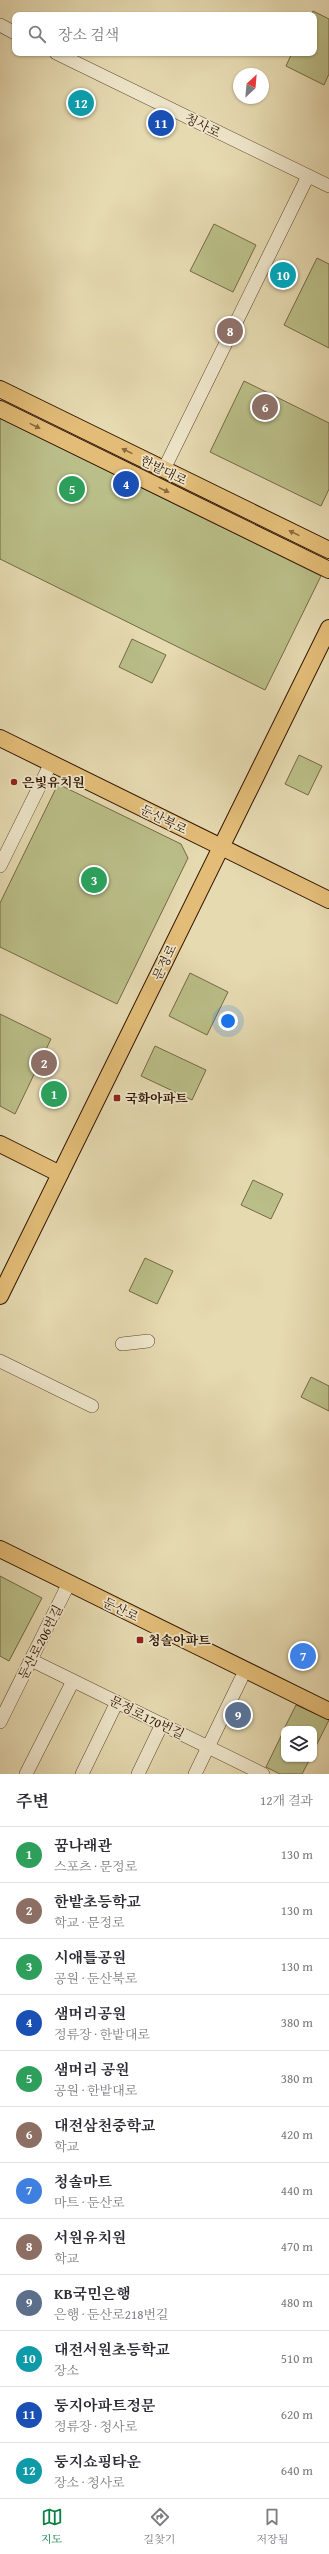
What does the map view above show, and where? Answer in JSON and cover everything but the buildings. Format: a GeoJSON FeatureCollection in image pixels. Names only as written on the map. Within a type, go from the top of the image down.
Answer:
{"type":"FeatureCollection","features":[{"type":"Feature","properties":{"kind":"main road","name":"한밭대로"},"geometry":{"type":"LineString","coordinates":[[0,389],[329,550]]}},
{"type":"Feature","properties":{"kind":"main road","name":"한밭대로"},"geometry":{"type":"LineString","coordinates":[[0,409],[329,570]]}},
{"type":"Feature","properties":{"kind":"main road","name":"문정로"},"geometry":{"type":"LineString","coordinates":[[0,1296],[329,628]]}},
{"type":"Feature","properties":{"kind":"main road","name":"둔산북로"},"geometry":{"type":"LineString","coordinates":[[0,738],[329,900]]}},
{"type":"Feature","properties":{"kind":"main road"},"geometry":{"type":"LineString","coordinates":[[0,1144],[60,1174]]}},
{"type":"Feature","properties":{"kind":"main road","name":"둔산로"},"geometry":{"type":"LineString","coordinates":[[0,1549],[67,1588],[241,1679],[329,1722]]}},
{"type":"Feature","properties":{"kind":"main road","name":"둔산로"},"geometry":{"type":"LineString","coordinates":[[0,1561],[67,1588],[329,1711]]}},
{"type":"Feature","properties":{"kind":"street"},"geometry":{"type":"LineString","coordinates":[[0,26],[12,32]]}},
{"type":"Feature","properties":{"kind":"street","name":"청사로"},"geometry":{"type":"LineString","coordinates":[[62,56],[329,186]]}},
{"type":"Feature","properties":{"kind":"street"},"geometry":{"type":"LineString","coordinates":[[164,469],[308,176]]}},
{"type":"Feature","properties":{"kind":"street"},"geometry":{"type":"LineString","coordinates":[[0,866],[51,763]]}},
{"type":"Feature","properties":{"kind":"street"},"geometry":{"type":"LineString","coordinates":[[122,1344],[148,1341]]}},
{"type":"Feature","properties":{"kind":"street"},"geometry":{"type":"LineString","coordinates":[[0,1361],[92,1406]]}},
{"type":"Feature","properties":{"kind":"street","name":"둔산로206번길"},"geometry":{"type":"LineString","coordinates":[[0,1722],[67,1588]]}},
{"type":"Feature","properties":{"kind":"street","name":"문정로170번길"},"geometry":{"type":"LineString","coordinates":[[31,1660],[162,1724],[257,1773]]}},
{"type":"Feature","properties":{"kind":"street"},"geometry":{"type":"LineString","coordinates":[[195,1774],[241,1679]]}},
{"type":"Feature","properties":{"kind":"street"},"geometry":{"type":"LineString","coordinates":[[26,1774],[73,1681]]}},
{"type":"Feature","properties":{"kind":"street"},"geometry":{"type":"LineString","coordinates":[[82,1774],[117,1702]]}},
{"type":"Feature","properties":{"kind":"street"},"geometry":{"type":"LineString","coordinates":[[138,1774],[162,1724]]}},
{"type":"Feature","properties":{"kind":"green space"},"geometry":{"type":"Polygon","coordinates":[[[317,13],[329,19],[329,74],[324,85],[286,66],[291,56],[317,56],[317,13]]]}},
{"type":"Feature","properties":{"kind":"green space"},"geometry":{"type":"Polygon","coordinates":[[[214,224],[256,245],[233,292],[190,271],[214,224]]]}},
{"type":"Feature","properties":{"kind":"green space"},"geometry":{"type":"Polygon","coordinates":[[[317,258],[329,264],[329,348],[284,325],[317,258]]]}},
{"type":"Feature","properties":{"kind":"green space"},"geometry":{"type":"Polygon","coordinates":[[[244,381],[329,423],[329,489],[321,506],[210,452],[244,381]]]}},
{"type":"Feature","properties":{"kind":"green space"},"geometry":{"type":"Polygon","coordinates":[[[0,418],[321,576],[265,690],[0,559],[0,418]]]}},
{"type":"Feature","properties":{"kind":"green space"},"geometry":{"type":"Polygon","coordinates":[[[132,639],[166,655],[152,683],[119,667],[132,639]]]}},
{"type":"Feature","properties":{"kind":"green space"},"geometry":{"type":"Polygon","coordinates":[[[299,755],[322,766],[308,795],[285,784],[299,755]]]}},
{"type":"Feature","properties":{"kind":"green space"},"geometry":{"type":"Polygon","coordinates":[[[58,784],[181,844],[188,858],[117,1004],[0,947],[0,903],[58,784]]]}},
{"type":"Feature","properties":{"kind":"green space"},"geometry":{"type":"Polygon","coordinates":[[[190,973],[228,992],[207,1035],[169,1016],[190,973]]]}},
{"type":"Feature","properties":{"kind":"green space"},"geometry":{"type":"Polygon","coordinates":[[[0,1014],[51,1039],[15,1114],[0,1106],[0,1014]]]}},
{"type":"Feature","properties":{"kind":"green space"},"geometry":{"type":"Polygon","coordinates":[[[155,1046],[206,1070],[192,1100],[141,1076],[155,1046]]]}},
{"type":"Feature","properties":{"kind":"green space"},"geometry":{"type":"Polygon","coordinates":[[[253,1180],[283,1194],[271,1219],[241,1205],[253,1180]]]}},
{"type":"Feature","properties":{"kind":"green space"},"geometry":{"type":"Polygon","coordinates":[[[145,1258],[173,1271],[157,1304],[129,1291],[145,1258]]]}},
{"type":"Feature","properties":{"kind":"green space"},"geometry":{"type":"Polygon","coordinates":[[[311,1377],[329,1386],[329,1411],[301,1397],[311,1377]]]}},
{"type":"Feature","properties":{"kind":"green space"},"geometry":{"type":"Polygon","coordinates":[[[0,1576],[42,1598],[9,1661],[0,1656],[0,1576]]]}},
{"type":"Feature","properties":{"kind":"green space"},"geometry":{"type":"Polygon","coordinates":[[[296,1705],[329,1720],[317,1744],[317,1726],[286,1726],[296,1705]]]}},
{"type":"Feature","properties":{"kind":"green space"},"geometry":{"type":"Polygon","coordinates":[[[281,1736],[281,1762],[308,1762],[302,1774],[280,1774],[266,1767],[281,1736]]]}},
{"type":"Feature","properties":{"kind":"place","name":"둥지쇼핑타운"},"geometry":{"type":"Point","coordinates":[81,103]}},
{"type":"Feature","properties":{"kind":"place","name":"둥지아파트정문"},"geometry":{"type":"Point","coordinates":[161,123]}},
{"type":"Feature","properties":{"kind":"place","name":"대전서원초등학교"},"geometry":{"type":"Point","coordinates":[283,275]}},
{"type":"Feature","properties":{"kind":"place","name":"서원유치원"},"geometry":{"type":"Point","coordinates":[230,331]}},
{"type":"Feature","properties":{"kind":"place","name":"대전삼천중학교"},"geometry":{"type":"Point","coordinates":[265,407]}},
{"type":"Feature","properties":{"kind":"place","name":"샘머리공원"},"geometry":{"type":"Point","coordinates":[126,484]}},
{"type":"Feature","properties":{"kind":"place","name":"샘머리 공원"},"geometry":{"type":"Point","coordinates":[72,489]}},
{"type":"Feature","properties":{"kind":"place","name":"은빛유치원"},"geometry":{"type":"Point","coordinates":[14,782]}},
{"type":"Feature","properties":{"kind":"place","name":"시애틀공원"},"geometry":{"type":"Point","coordinates":[94,880]}},
{"type":"Feature","properties":{"kind":"place","name":"한밭초등학교"},"geometry":{"type":"Point","coordinates":[44,1063]}},
{"type":"Feature","properties":{"kind":"place","name":"꿈나래관"},"geometry":{"type":"Point","coordinates":[54,1094]}},
{"type":"Feature","properties":{"kind":"place","name":"국화아파트"},"geometry":{"type":"Point","coordinates":[117,1098]}},
{"type":"Feature","properties":{"kind":"place","name":"청솔아파트"},"geometry":{"type":"Point","coordinates":[140,1640]}},
{"type":"Feature","properties":{"kind":"place","name":"청솔마트"},"geometry":{"type":"Point","coordinates":[303,1656]}},
{"type":"Feature","properties":{"kind":"place","name":"KB국민은행"},"geometry":{"type":"Point","coordinates":[238,1715]}}]}
